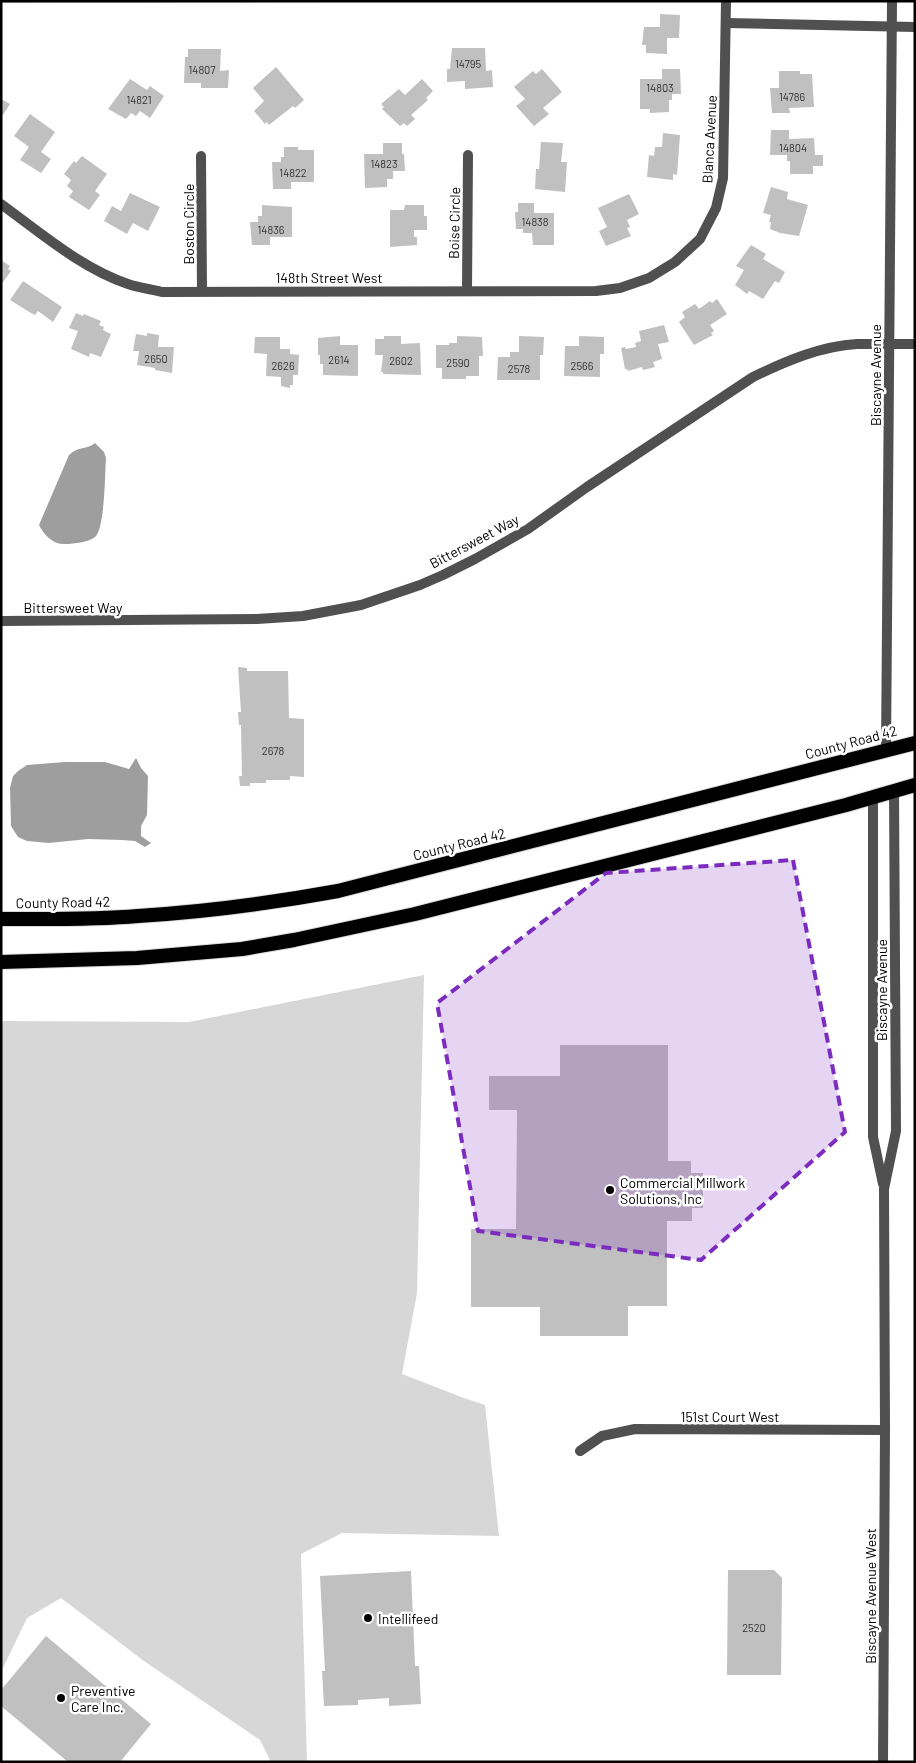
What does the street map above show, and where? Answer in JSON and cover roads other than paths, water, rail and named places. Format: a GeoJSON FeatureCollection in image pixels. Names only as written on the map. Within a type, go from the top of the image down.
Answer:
{"type":"FeatureCollection","features":[{"type":"Feature","properties":{"kind":"highway","name":"County Road 42"},"geometry":{"type":"LineString","coordinates":[[1,919],[94,918],[175,914],[264,904],[338,891],[915,742]]}},
{"type":"Feature","properties":{"kind":"highway"},"geometry":{"type":"LineString","coordinates":[[1,962],[137,958],[242,949],[302,938],[415,914],[846,805],[915,785]]}},
{"type":"Feature","properties":{"kind":"street","name":"Blanca Avenue"},"geometry":{"type":"LineString","coordinates":[[675,262],[700,239],[716,208],[723,178],[726,1]]}},
{"type":"Feature","properties":{"kind":"street","name":"Biscayne Avenue"},"geometry":{"type":"LineString","coordinates":[[886,750],[892,1]]}},
{"type":"Feature","properties":{"kind":"street"},"geometry":{"type":"LineString","coordinates":[[726,24],[915,27]]}},
{"type":"Feature","properties":{"kind":"street","name":"Boise Circle"},"geometry":{"type":"LineString","coordinates":[[467,291],[468,155]]}},
{"type":"Feature","properties":{"kind":"street","name":"Boston Circle"},"geometry":{"type":"LineString","coordinates":[[201,156],[202,291]]}},
{"type":"Feature","properties":{"kind":"street","name":"148th Street West"},"geometry":{"type":"LineString","coordinates":[[1,204],[71,255],[98,272],[129,285],[162,292],[596,291],[620,288],[649,278],[675,262]]}},
{"type":"Feature","properties":{"kind":"street","name":"Bittersweet Way"},"geometry":{"type":"LineString","coordinates":[[1,621],[257,619],[303,616],[361,605],[420,585],[475,559],[528,529],[697,412],[753,377],[779,364],[816,351],[856,344],[915,344]]}},
{"type":"Feature","properties":{"kind":"street","name":"Biscayne Avenue"},"geometry":{"type":"LineString","coordinates":[[884,1190],[896,1130],[894,790]]}},
{"type":"Feature","properties":{"kind":"street","name":"Biscayne Avenue"},"geometry":{"type":"LineString","coordinates":[[873,796],[873,1137],[884,1190],[885,1430]]}},
{"type":"Feature","properties":{"kind":"street","name":"151st Court West"},"geometry":{"type":"LineString","coordinates":[[580,1451],[602,1436],[634,1429],[885,1430]]}},
{"type":"Feature","properties":{"kind":"street","name":"Biscayne Avenue West"},"geometry":{"type":"LineString","coordinates":[[883,1762],[885,1430]]}},
{"type":"Feature","properties":{"kind":"place","name":"Commercial Millwork Solutions, Inc"},"geometry":{"type":"Point","coordinates":[610,1190]}},
{"type":"Feature","properties":{"kind":"place","name":"Intellifeed"},"geometry":{"type":"Point","coordinates":[368,1618]}},
{"type":"Feature","properties":{"kind":"place","name":"Preventive Care Inc."},"geometry":{"type":"Point","coordinates":[61,1698]}}]}
